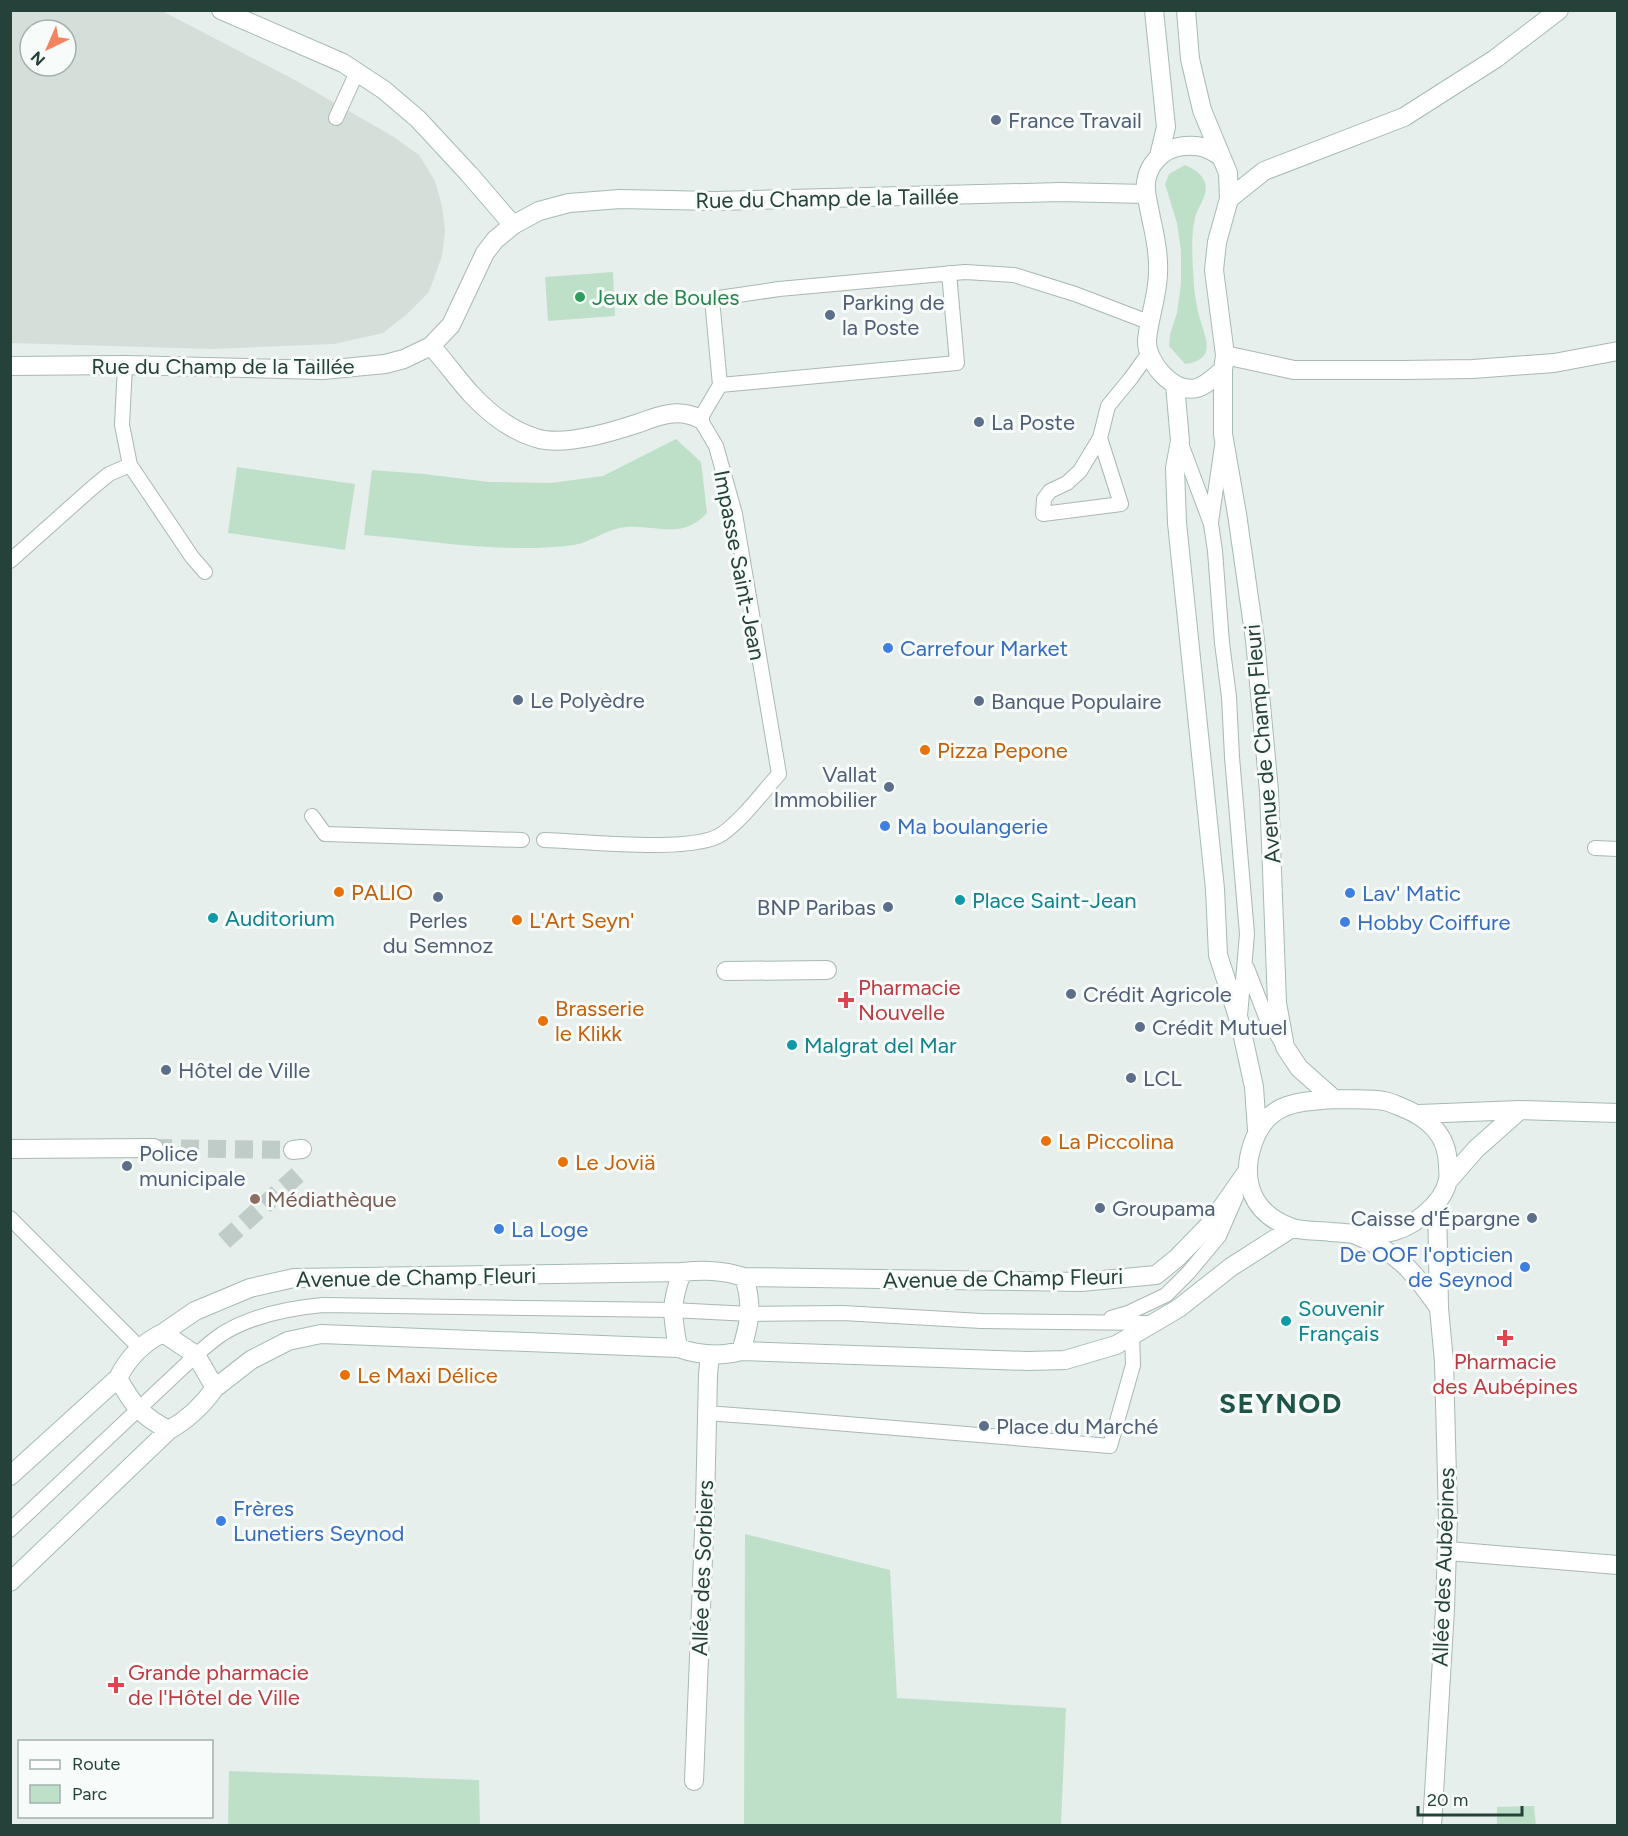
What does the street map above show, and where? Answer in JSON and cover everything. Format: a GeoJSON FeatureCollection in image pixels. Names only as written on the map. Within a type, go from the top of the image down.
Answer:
{"type":"FeatureCollection","features":[{"type":"Feature","properties":{"kind":"street"},"geometry":{"type":"LineString","coordinates":[[221,10],[343,63],[384,90],[418,120],[513,225],[495,240],[485,253],[451,326],[431,346],[471,394],[494,415],[537,439],[562,441],[618,430],[667,413],[690,414],[700,419]]}},
{"type":"Feature","properties":{"kind":"street"},"geometry":{"type":"LineString","coordinates":[[1155,10],[1166,127],[1159,156],[1146,181],[1158,272],[1147,340],[1149,353],[1160,371],[1175,385],[1194,389],[1205,384],[1224,362],[1294,370],[1473,369],[1554,363],[1617,351]]}},
{"type":"Feature","properties":{"kind":"street"},"geometry":{"type":"LineString","coordinates":[[1185,10],[1190,58],[1202,110],[1228,173],[1229,199]]}},
{"type":"Feature","properties":{"kind":"street"},"geometry":{"type":"LineString","coordinates":[[1229,199],[1264,171],[1404,117],[1495,59],[1559,10]]}},
{"type":"Feature","properties":{"kind":"street"},"geometry":{"type":"LineString","coordinates":[[1159,156],[1172,148],[1193,144],[1209,148],[1220,156]]}},
{"type":"Feature","properties":{"kind":"street","name":"Rue du Champ de la Taillée"},"geometry":{"type":"LineString","coordinates":[[513,225],[539,211],[569,203],[620,199],[715,201],[1060,192],[1146,194]]}},
{"type":"Feature","properties":{"kind":"street","name":"Avenue de Champ Fleuri"},"geometry":{"type":"LineString","coordinates":[[1229,199],[1217,242],[1214,270],[1224,362],[1223,434],[1237,514],[1257,666],[1269,791],[1277,1003],[1286,1047],[1299,1068],[1334,1099]]}},
{"type":"Feature","properties":{"kind":"street","name":"Rue du Champ de la Taillée"},"geometry":{"type":"LineString","coordinates":[[10,366],[125,365],[323,370],[385,364],[404,359],[431,346]]}},
{"type":"Feature","properties":{"kind":"street"},"geometry":{"type":"LineString","coordinates":[[1175,385],[1180,441],[1175,468],[1176,523],[1215,889],[1218,954],[1240,1023],[1254,1087],[1257,1130],[1246,1173],[1250,1194],[1276,1220],[1292,1228],[1354,1234],[1386,1233],[1413,1224],[1437,1202],[1448,1181],[1476,1149],[1520,1110]]}},
{"type":"Feature","properties":{"kind":"street"},"geometry":{"type":"LineString","coordinates":[[726,972],[827,970]]}},
{"type":"Feature","properties":{"kind":"street"},"geometry":{"type":"LineString","coordinates":[[1257,1130],[1276,1111],[1293,1103],[1334,1099],[1385,1101],[1419,1114],[1440,1133],[1448,1153],[1448,1181]]}},
{"type":"Feature","properties":{"kind":"street"},"geometry":{"type":"LineString","coordinates":[[1419,1114],[1520,1110],[1617,1113]]}},
{"type":"Feature","properties":{"kind":"street"},"geometry":{"type":"LineString","coordinates":[[10,1149],[154,1148]]}},
{"type":"Feature","properties":{"kind":"street","name":"Avenue de Champ Fleuri"},"geometry":{"type":"LineString","coordinates":[[10,1476],[118,1378],[125,1364],[140,1347],[195,1311],[250,1288],[294,1278],[699,1270],[726,1271],[744,1277],[1081,1282],[1156,1275],[1177,1258],[1211,1223],[1246,1173]]}},
{"type":"Feature","properties":{"kind":"street","name":"Allée des Aubépines"},"geometry":{"type":"LineString","coordinates":[[1432,1826],[1448,1551],[1437,1202]]}},
{"type":"Feature","properties":{"kind":"street"},"geometry":{"type":"LineString","coordinates":[[10,1582],[169,1430],[185,1421],[205,1402],[215,1388],[251,1360],[288,1341],[321,1334],[678,1348],[710,1355],[726,1355],[741,1351],[1028,1361],[1065,1360],[1116,1345],[1179,1308],[1231,1267],[1292,1228]]}},
{"type":"Feature","properties":{"kind":"street"},"geometry":{"type":"LineString","coordinates":[[1354,1234],[1382,1246],[1415,1274],[1439,1308]]}},
{"type":"Feature","properties":{"kind":"street"},"geometry":{"type":"LineString","coordinates":[[678,1348],[672,1310],[674,1295],[682,1272]]}},
{"type":"Feature","properties":{"kind":"street"},"geometry":{"type":"LineString","coordinates":[[741,1351],[750,1314],[749,1295],[744,1277]]}},
{"type":"Feature","properties":{"kind":"street"},"geometry":{"type":"LineString","coordinates":[[163,1333],[196,1354],[215,1388]]}},
{"type":"Feature","properties":{"kind":"street","name":"Allée des Sorbiers"},"geometry":{"type":"LineString","coordinates":[[694,1781],[705,1508],[706,1413],[710,1355]]}},
{"type":"Feature","properties":{"kind":"street"},"geometry":{"type":"LineString","coordinates":[[118,1378],[137,1409],[152,1422],[169,1430]]}},
{"type":"Feature","properties":{"kind":"street"},"geometry":{"type":"LineString","coordinates":[[1448,1551],[1617,1566]]}},
{"type":"Feature","properties":{"kind":"lane"},"geometry":{"type":"LineString","coordinates":[[336,118],[357,72]]}},
{"type":"Feature","properties":{"kind":"lane"},"geometry":{"type":"LineString","coordinates":[[700,419],[720,385],[712,299],[779,289],[949,273],[1014,275],[1075,294],[1151,323]]}},
{"type":"Feature","properties":{"kind":"lane"},"geometry":{"type":"LineString","coordinates":[[720,385],[957,363],[949,273]]}},
{"type":"Feature","properties":{"kind":"lane"},"geometry":{"type":"LineString","coordinates":[[1100,438],[1121,504],[1043,514],[1044,499],[1050,491],[1067,483],[1080,471],[1100,438],[1108,406],[1149,353]]}},
{"type":"Feature","properties":{"kind":"lane"},"geometry":{"type":"LineString","coordinates":[[125,365],[122,425],[130,465],[192,557],[205,572]]}},
{"type":"Feature","properties":{"kind":"lane","name":"Impasse Saint-Jean"},"geometry":{"type":"LineString","coordinates":[[544,840],[664,845],[695,844],[720,835],[736,822],[779,774],[735,514],[716,447],[700,419]]}},
{"type":"Feature","properties":{"kind":"lane"},"geometry":{"type":"LineString","coordinates":[[1223,434],[1211,524],[1229,698],[1246,934],[1240,1023]]}},
{"type":"Feature","properties":{"kind":"lane"},"geometry":{"type":"LineString","coordinates":[[1180,441],[1211,524]]}},
{"type":"Feature","properties":{"kind":"lane"},"geometry":{"type":"LineString","coordinates":[[10,561],[109,474],[130,465]]}},
{"type":"Feature","properties":{"kind":"lane"},"geometry":{"type":"LineString","coordinates":[[312,816],[325,834],[522,840]]}},
{"type":"Feature","properties":{"kind":"lane"},"geometry":{"type":"LineString","coordinates":[[1595,848],[1617,849]]}},
{"type":"Feature","properties":{"kind":"lane"},"geometry":{"type":"LineString","coordinates":[[1245,960],[1266,1017],[1286,1047]]}},
{"type":"Feature","properties":{"kind":"lane","name":"Avenue de Champ Fleuri"},"geometry":{"type":"LineString","coordinates":[[1097,1322],[1128,1313],[1166,1294],[1189,1272],[1219,1236],[1246,1173]]}},
{"type":"Feature","properties":{"kind":"lane"},"geometry":{"type":"LineString","coordinates":[[10,1218],[140,1347]]}},
{"type":"Feature","properties":{"kind":"lane","name":"Avenue de Champ Fleuri"},"geometry":{"type":"LineString","coordinates":[[10,1530],[196,1354],[223,1333],[292,1308],[323,1305],[672,1310],[750,1314],[843,1314],[981,1321],[1153,1323]]}},
{"type":"Feature","properties":{"kind":"lane"},"geometry":{"type":"LineString","coordinates":[[706,1413],[1110,1446],[1133,1365],[1132,1335]]}},
{"type":"Feature","properties":{"kind":"shaded area"},"geometry":{"type":"Polygon","coordinates":[[[11,11],[162,11],[293,79],[394,137],[419,155],[435,181],[442,206],[445,231],[442,256],[429,292],[406,315],[383,333],[334,344],[212,349],[11,343],[11,11]]]}},
{"type":"Feature","properties":{"kind":"green space"},"geometry":{"type":"Polygon","coordinates":[[[1185,165],[1199,174],[1206,187],[1195,218],[1192,252],[1194,287],[1207,348],[1202,358],[1185,364],[1169,346],[1181,283],[1181,251],[1177,223],[1165,184],[1169,174],[1185,165]]]}},
{"type":"Feature","properties":{"kind":"green space","name":"Jeux de Boules"},"geometry":{"type":"Polygon","coordinates":[[[613,272],[615,316],[548,321],[545,277],[613,272]]]}},
{"type":"Feature","properties":{"kind":"green space"},"geometry":{"type":"Polygon","coordinates":[[[676,439],[701,462],[707,513],[698,521],[679,529],[626,527],[606,532],[574,545],[522,548],[469,546],[364,535],[372,470],[489,482],[551,483],[603,476],[676,439]]]}},
{"type":"Feature","properties":{"kind":"green space"},"geometry":{"type":"Polygon","coordinates":[[[237,467],[355,484],[345,550],[228,533],[237,467]]]}},
{"type":"Feature","properties":{"kind":"green space"},"geometry":{"type":"Polygon","coordinates":[[[745,1534],[890,1570],[897,1698],[1066,1708],[1061,1825],[718,1825],[744,1824],[745,1534]]]}},
{"type":"Feature","properties":{"kind":"green space"},"geometry":{"type":"Polygon","coordinates":[[[229,1771],[479,1780],[480,1825],[228,1825],[229,1771]]]}},
{"type":"Feature","properties":{"kind":"green space"},"geometry":{"type":"Polygon","coordinates":[[[1534,1806],[1536,1825],[1497,1825],[1497,1807],[1534,1806]]]}},
{"type":"Feature","properties":{"kind":"tunnel"},"geometry":{"type":"LineString","coordinates":[[154,1148],[293,1150]]}},
{"type":"Feature","properties":{"kind":"tunnel"},"geometry":{"type":"LineString","coordinates":[[224,1241],[302,1171]]}},
{"type":"Feature","properties":{"kind":"place","name":"France Travail"},"geometry":{"type":"Point","coordinates":[996,120]}},
{"type":"Feature","properties":{"kind":"place","name":"Jeux de Boules"},"geometry":{"type":"Point","coordinates":[580,297]}},
{"type":"Feature","properties":{"kind":"place","name":"Parking de la Poste"},"geometry":{"type":"Point","coordinates":[830,315]}},
{"type":"Feature","properties":{"kind":"place","name":"La Poste"},"geometry":{"type":"Point","coordinates":[979,422]}},
{"type":"Feature","properties":{"kind":"place","name":"Carrefour Market"},"geometry":{"type":"Point","coordinates":[888,648]}},
{"type":"Feature","properties":{"kind":"place","name":"Le Polyèdre"},"geometry":{"type":"Point","coordinates":[518,700]}},
{"type":"Feature","properties":{"kind":"place","name":"Banque Populaire"},"geometry":{"type":"Point","coordinates":[979,701]}},
{"type":"Feature","properties":{"kind":"place","name":"Pizza Pepone"},"geometry":{"type":"Point","coordinates":[925,750]}},
{"type":"Feature","properties":{"kind":"place","name":"Vallat Immobilier"},"geometry":{"type":"Point","coordinates":[889,787]}},
{"type":"Feature","properties":{"kind":"place","name":"Ma boulangerie"},"geometry":{"type":"Point","coordinates":[885,826]}},
{"type":"Feature","properties":{"kind":"place","name":"PALIO"},"geometry":{"type":"Point","coordinates":[339,892]}},
{"type":"Feature","properties":{"kind":"place","name":"Lav' Matic"},"geometry":{"type":"Point","coordinates":[1350,893]}},
{"type":"Feature","properties":{"kind":"place","name":"Perles du Semnoz"},"geometry":{"type":"Point","coordinates":[438,897]}},
{"type":"Feature","properties":{"kind":"place","name":"Place Saint-Jean"},"geometry":{"type":"Point","coordinates":[960,900]}},
{"type":"Feature","properties":{"kind":"place","name":"BNP Paribas"},"geometry":{"type":"Point","coordinates":[888,907]}},
{"type":"Feature","properties":{"kind":"place","name":"Auditorium"},"geometry":{"type":"Point","coordinates":[213,918]}},
{"type":"Feature","properties":{"kind":"place","name":"L'Art Seyn'"},"geometry":{"type":"Point","coordinates":[517,920]}},
{"type":"Feature","properties":{"kind":"place","name":"Hobby Coiffure"},"geometry":{"type":"Point","coordinates":[1345,922]}},
{"type":"Feature","properties":{"kind":"place","name":"Crédit Agricole"},"geometry":{"type":"Point","coordinates":[1071,994]}},
{"type":"Feature","properties":{"kind":"place","name":"Pharmacie Nouvelle"},"geometry":{"type":"Point","coordinates":[846,1000]}},
{"type":"Feature","properties":{"kind":"place","name":"Brasserie le Klikk"},"geometry":{"type":"Point","coordinates":[543,1021]}},
{"type":"Feature","properties":{"kind":"place","name":"Crédit Mutuel"},"geometry":{"type":"Point","coordinates":[1140,1027]}},
{"type":"Feature","properties":{"kind":"place","name":"Malgrat del Mar"},"geometry":{"type":"Point","coordinates":[792,1045]}},
{"type":"Feature","properties":{"kind":"place","name":"Hôtel de Ville"},"geometry":{"type":"Point","coordinates":[166,1070]}},
{"type":"Feature","properties":{"kind":"place","name":"LCL"},"geometry":{"type":"Point","coordinates":[1131,1078]}},
{"type":"Feature","properties":{"kind":"place","name":"La Piccolina"},"geometry":{"type":"Point","coordinates":[1046,1141]}},
{"type":"Feature","properties":{"kind":"place","name":"Le Joviä"},"geometry":{"type":"Point","coordinates":[563,1162]}},
{"type":"Feature","properties":{"kind":"place","name":"Police municipale"},"geometry":{"type":"Point","coordinates":[127,1166]}},
{"type":"Feature","properties":{"kind":"place","name":"Médiathèque"},"geometry":{"type":"Point","coordinates":[255,1199]}},
{"type":"Feature","properties":{"kind":"place","name":"Groupama"},"geometry":{"type":"Point","coordinates":[1100,1208]}},
{"type":"Feature","properties":{"kind":"place","name":"Caisse d'Épargne"},"geometry":{"type":"Point","coordinates":[1532,1218]}},
{"type":"Feature","properties":{"kind":"place","name":"La Loge"},"geometry":{"type":"Point","coordinates":[499,1229]}},
{"type":"Feature","properties":{"kind":"place","name":"De OOF l'opticien de Seynod"},"geometry":{"type":"Point","coordinates":[1525,1267]}},
{"type":"Feature","properties":{"kind":"place","name":"Souvenir Français"},"geometry":{"type":"Point","coordinates":[1286,1321]}},
{"type":"Feature","properties":{"kind":"place","name":"Pharmacie des Aubépines"},"geometry":{"type":"Point","coordinates":[1505,1338]}},
{"type":"Feature","properties":{"kind":"place","name":"Le Maxi Délice"},"geometry":{"type":"Point","coordinates":[345,1375]}},
{"type":"Feature","properties":{"kind":"place","name":"Place du Marché"},"geometry":{"type":"Point","coordinates":[984,1426]}},
{"type":"Feature","properties":{"kind":"place","name":"Frères Lunetiers Seynod"},"geometry":{"type":"Point","coordinates":[221,1521]}},
{"type":"Feature","properties":{"kind":"place","name":"Grande pharmacie de l'Hôtel de Ville"},"geometry":{"type":"Point","coordinates":[116,1685]}},
{"type":"Feature","properties":{"kind":"district","name":"SEYNOD"},"geometry":{"type":"Point","coordinates":[1281,1403]}}]}
